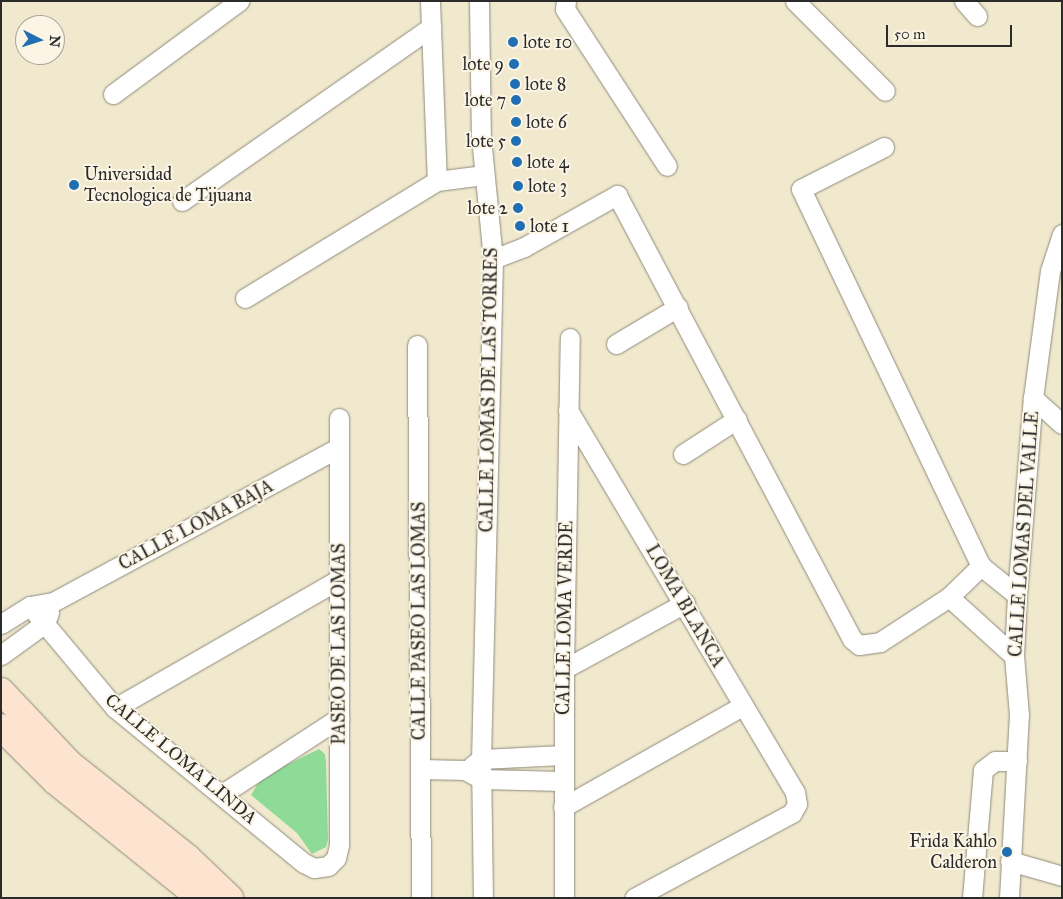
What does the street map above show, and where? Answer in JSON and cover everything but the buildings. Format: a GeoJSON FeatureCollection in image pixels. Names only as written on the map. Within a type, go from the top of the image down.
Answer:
{"type":"FeatureCollection","features":[{"type":"Feature","properties":{"kind":"street"},"geometry":{"type":"LineString","coordinates":[[113,94],[239,1]]}},
{"type":"Feature","properties":{"kind":"street"},"geometry":{"type":"LineString","coordinates":[[430,1],[437,181]]}},
{"type":"Feature","properties":{"kind":"street","name":"CALLE LOMAS DE LAS TORRES"},"geometry":{"type":"LineString","coordinates":[[479,1],[484,175],[493,260],[482,759]]}},
{"type":"Feature","properties":{"kind":"street"},"geometry":{"type":"LineString","coordinates":[[566,1],[565,9],[667,166]]}},
{"type":"Feature","properties":{"kind":"street"},"geometry":{"type":"LineString","coordinates":[[795,1],[885,91]]}},
{"type":"Feature","properties":{"kind":"street"},"geometry":{"type":"LineString","coordinates":[[964,1],[978,16]]}},
{"type":"Feature","properties":{"kind":"street"},"geometry":{"type":"LineString","coordinates":[[182,202],[430,27]]}},
{"type":"Feature","properties":{"kind":"street"},"geometry":{"type":"LineString","coordinates":[[884,147],[801,189],[981,566],[1017,595]]}},
{"type":"Feature","properties":{"kind":"street"},"geometry":{"type":"LineString","coordinates":[[245,298],[437,181],[484,175]]}},
{"type":"Feature","properties":{"kind":"street"},"geometry":{"type":"LineString","coordinates":[[493,260],[524,247],[617,195],[678,307],[852,639],[859,645],[880,642],[950,597],[981,566]]}},
{"type":"Feature","properties":{"kind":"street","name":"CALLE LOMAS DEL VALLE"},"geometry":{"type":"LineString","coordinates":[[1017,761],[1019,715],[1014,656],[1033,398],[1050,271],[1062,234]]}},
{"type":"Feature","properties":{"kind":"street"},"geometry":{"type":"LineString","coordinates":[[616,344],[678,307]]}},
{"type":"Feature","properties":{"kind":"street","name":"CALLE LOMA VERDE"},"geometry":{"type":"LineString","coordinates":[[564,898],[563,755],[570,338]]}},
{"type":"Feature","properties":{"kind":"street","name":"CALLE PASEO LAS LOMAS"},"geometry":{"type":"LineString","coordinates":[[417,345],[421,898]]}},
{"type":"Feature","properties":{"kind":"street"},"geometry":{"type":"LineString","coordinates":[[1033,398],[1062,424]]}},
{"type":"Feature","properties":{"kind":"street","name":"LOMA BLANCA"},"geometry":{"type":"LineString","coordinates":[[568,410],[685,603],[742,706],[795,792],[798,804],[792,813],[634,898]]}},
{"type":"Feature","properties":{"kind":"street","name":"PASEO DE LAS LOMAS"},"geometry":{"type":"LineString","coordinates":[[328,866],[336,858],[339,845],[339,418]]}},
{"type":"Feature","properties":{"kind":"street"},"geometry":{"type":"LineString","coordinates":[[683,454],[737,419]]}},
{"type":"Feature","properties":{"kind":"street","name":"CALLE LOMA BAJA"},"geometry":{"type":"LineString","coordinates":[[1,624],[30,606],[53,602],[338,448]]}},
{"type":"Feature","properties":{"kind":"street"},"geometry":{"type":"LineString","coordinates":[[115,708],[339,579]]}},
{"type":"Feature","properties":{"kind":"street"},"geometry":{"type":"LineString","coordinates":[[950,597],[1014,656]]}},
{"type":"Feature","properties":{"kind":"street"},"geometry":{"type":"LineString","coordinates":[[1,656],[45,623],[53,602]]}},
{"type":"Feature","properties":{"kind":"street"},"geometry":{"type":"LineString","coordinates":[[564,669],[685,603]]}},
{"type":"Feature","properties":{"kind":"street","name":"CALLE LOMA LINDA"},"geometry":{"type":"LineString","coordinates":[[30,606],[115,708],[304,863],[314,868],[328,866]]}},
{"type":"Feature","properties":{"kind":"street"},"geometry":{"type":"LineString","coordinates":[[1,690],[70,764],[188,858],[230,898]]}},
{"type":"Feature","properties":{"kind":"street"},"geometry":{"type":"LineString","coordinates":[[563,807],[742,706]]}},
{"type":"Feature","properties":{"kind":"street"},"geometry":{"type":"LineString","coordinates":[[222,794],[339,718]]}},
{"type":"Feature","properties":{"kind":"street"},"geometry":{"type":"LineString","coordinates":[[1,727],[55,781],[200,898]]}},
{"type":"Feature","properties":{"kind":"street"},"geometry":{"type":"LineString","coordinates":[[483,898],[473,774],[482,759],[563,755]]}},
{"type":"Feature","properties":{"kind":"street"},"geometry":{"type":"LineString","coordinates":[[972,898],[983,770],[995,761],[1017,761],[1009,898]]}},
{"type":"Feature","properties":{"kind":"street"},"geometry":{"type":"LineString","coordinates":[[420,769],[563,781]]}},
{"type":"Feature","properties":{"kind":"street"},"geometry":{"type":"LineString","coordinates":[[1010,861],[1062,876]]}},
{"type":"Feature","properties":{"kind":"green space"},"geometry":{"type":"Polygon","coordinates":[[[319,749],[325,754],[326,762],[328,840],[326,847],[312,854],[297,833],[251,795],[262,777],[319,749]]]}},
{"type":"Feature","properties":{"kind":"place","name":"lote 10"},"geometry":{"type":"Point","coordinates":[513,42]}},
{"type":"Feature","properties":{"kind":"place","name":"lote 9"},"geometry":{"type":"Point","coordinates":[514,64]}},
{"type":"Feature","properties":{"kind":"place","name":"lote 8"},"geometry":{"type":"Point","coordinates":[515,84]}},
{"type":"Feature","properties":{"kind":"place","name":"lote 7"},"geometry":{"type":"Point","coordinates":[516,100]}},
{"type":"Feature","properties":{"kind":"place","name":"lote 6"},"geometry":{"type":"Point","coordinates":[516,122]}},
{"type":"Feature","properties":{"kind":"place","name":"lote 5"},"geometry":{"type":"Point","coordinates":[516,141]}},
{"type":"Feature","properties":{"kind":"place","name":"lote 4"},"geometry":{"type":"Point","coordinates":[517,162]}},
{"type":"Feature","properties":{"kind":"place","name":"Universidad Tecnologica de Tijuana"},"geometry":{"type":"Point","coordinates":[74,185]}},
{"type":"Feature","properties":{"kind":"place","name":"lote 3"},"geometry":{"type":"Point","coordinates":[518,186]}},
{"type":"Feature","properties":{"kind":"place","name":"lote 2"},"geometry":{"type":"Point","coordinates":[518,208]}},
{"type":"Feature","properties":{"kind":"place","name":"lote 1"},"geometry":{"type":"Point","coordinates":[520,226]}},
{"type":"Feature","properties":{"kind":"place","name":"Frida Kahlo Calderon"},"geometry":{"type":"Point","coordinates":[1007,852]}}]}
